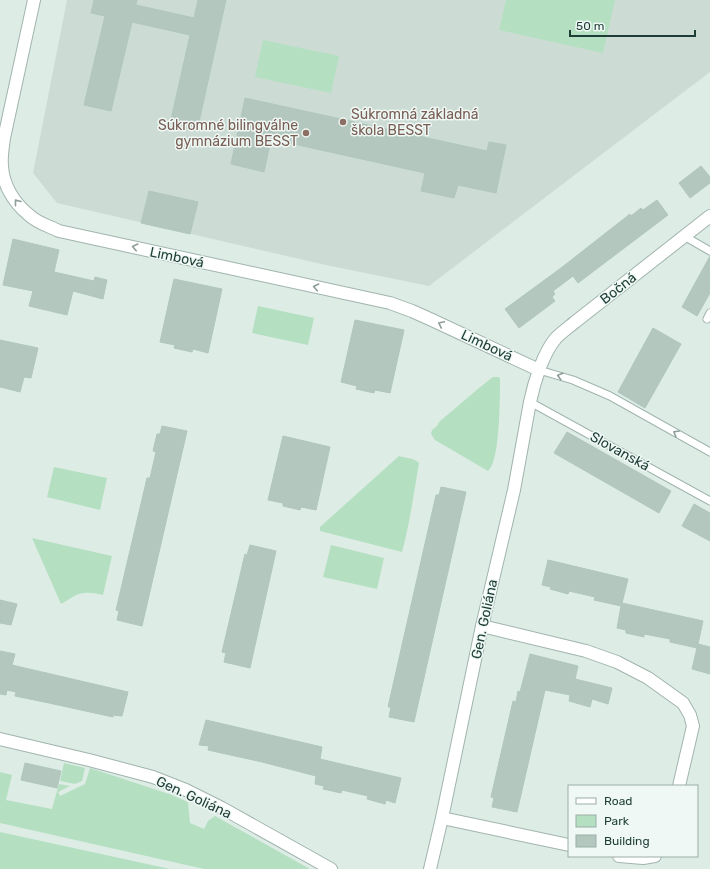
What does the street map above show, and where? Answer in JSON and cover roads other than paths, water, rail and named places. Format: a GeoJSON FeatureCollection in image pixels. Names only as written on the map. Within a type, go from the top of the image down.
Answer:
{"type":"FeatureCollection","features":[{"type":"Feature","properties":{"kind":"street","name":"Limbová"},"geometry":{"type":"LineString","coordinates":[[34,0],[4,138],[2,157],[3,174],[8,190],[15,201],[29,216],[42,224],[59,231],[390,303],[412,311],[539,370]]}},
{"type":"Feature","properties":{"kind":"street","name":"Bočná"},"geometry":{"type":"LineString","coordinates":[[539,370],[545,356],[556,339],[575,322],[710,216]]}},
{"type":"Feature","properties":{"kind":"street","name":"Gen. Goliána"},"geometry":{"type":"LineString","coordinates":[[430,869],[482,626],[514,490],[533,388],[539,370]]}},
{"type":"Feature","properties":{"kind":"street"},"geometry":{"type":"LineString","coordinates":[[482,626],[586,651],[617,662],[648,678],[683,703],[690,715],[693,726],[679,785]]}},
{"type":"Feature","properties":{"kind":"street","name":"Gen. Goliána"},"geometry":{"type":"LineString","coordinates":[[0,739],[96,761],[166,782],[222,808],[331,869]]}},
{"type":"Feature","properties":{"kind":"street"},"geometry":{"type":"LineString","coordinates":[[442,818],[568,845]]}},
{"type":"Feature","properties":{"kind":"street"},"geometry":{"type":"LineString","coordinates":[[631,857],[649,857]]}},
{"type":"Feature","properties":{"kind":"lane"},"geometry":{"type":"LineString","coordinates":[[684,236],[710,251]]}},
{"type":"Feature","properties":{"kind":"lane"},"geometry":{"type":"LineString","coordinates":[[539,370],[573,380],[610,396],[710,452]]}},
{"type":"Feature","properties":{"kind":"lane","name":"Slovanská"},"geometry":{"type":"LineString","coordinates":[[530,402],[710,501]]}},
{"type":"Feature","properties":{"kind":"place","name":"Súkromná základná škola BESST"},"geometry":{"type":"Point","coordinates":[343,122]}},
{"type":"Feature","properties":{"kind":"place","name":"Súkromné bilingválne gymnázium BESST"},"geometry":{"type":"Point","coordinates":[306,133]}}]}
